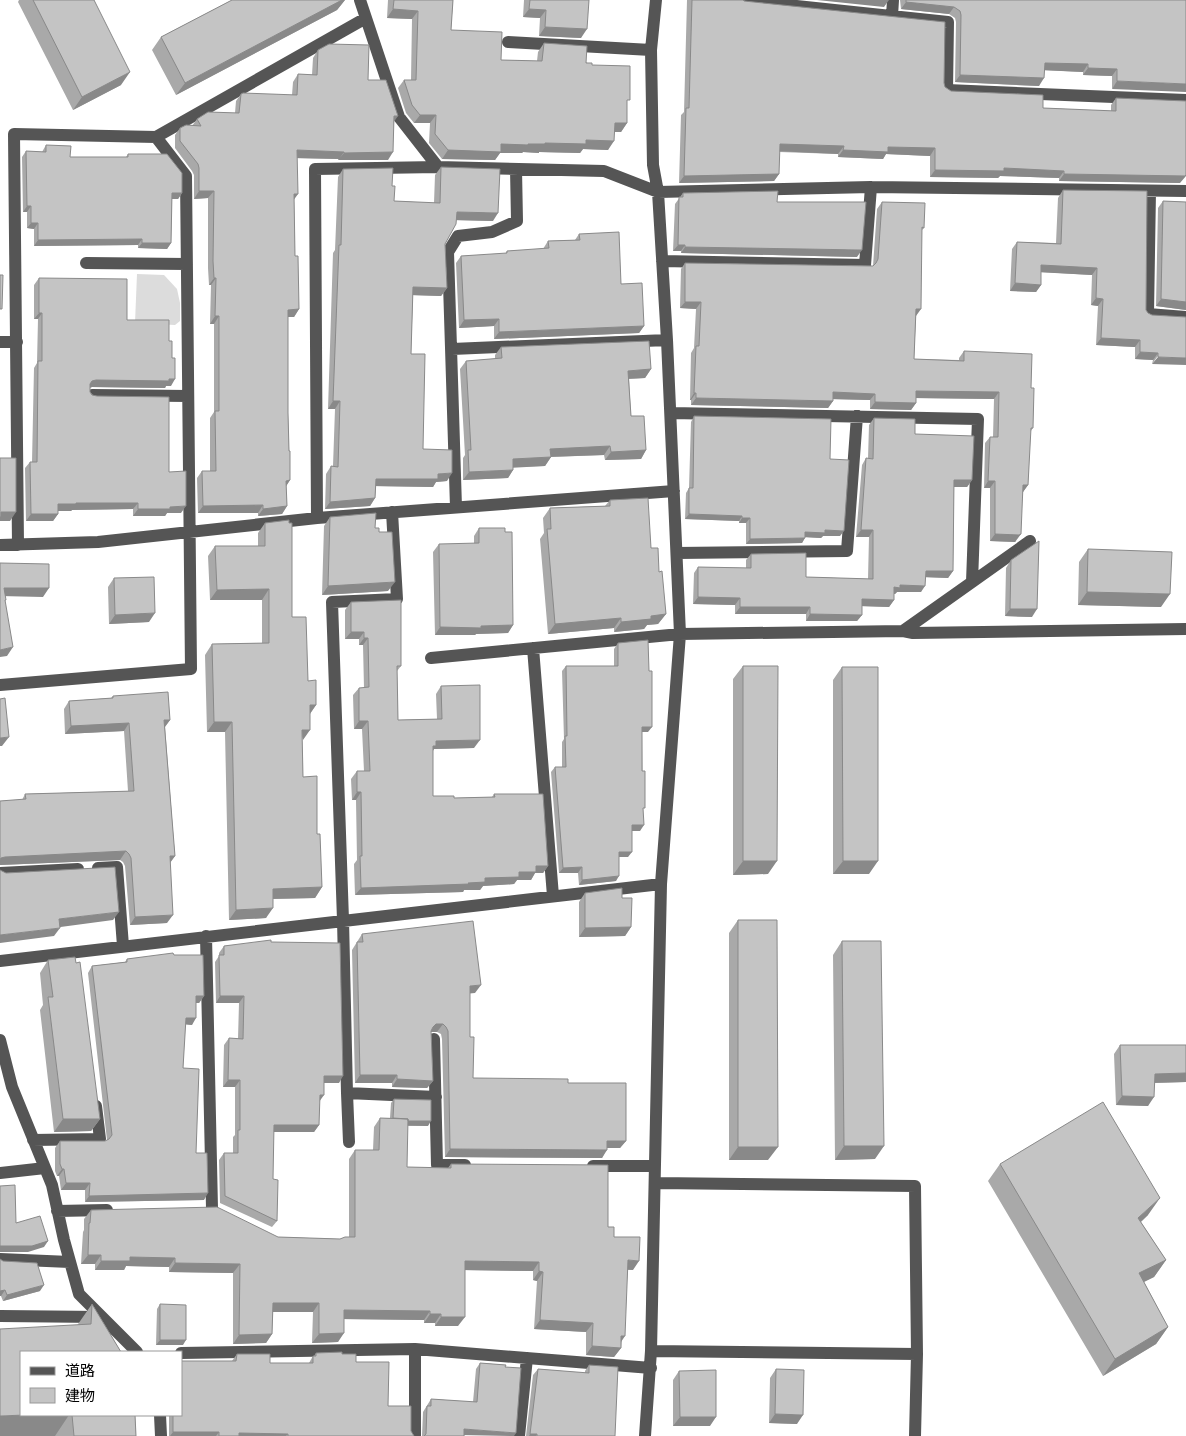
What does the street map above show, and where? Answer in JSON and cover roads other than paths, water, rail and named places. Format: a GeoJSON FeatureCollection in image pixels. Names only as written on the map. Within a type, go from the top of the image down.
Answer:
{"type":"FeatureCollection","features":[{"type":"Feature","properties":{"kind":"street"},"geometry":{"type":"LineString","coordinates":[[360,0],[399,117],[438,167]]}},
{"type":"Feature","properties":{"kind":"street"},"geometry":{"type":"LineString","coordinates":[[645,1436],[651,1368],[661,884],[680,634],[667,340],[658,192],[653,166],[651,50],[656,0]]}},
{"type":"Feature","properties":{"kind":"street"},"geometry":{"type":"LineString","coordinates":[[740,0],[798,3],[948,22],[947,90],[1186,100]]}},
{"type":"Feature","properties":{"kind":"street"},"geometry":{"type":"LineString","coordinates":[[892,16],[893,0]]}},
{"type":"Feature","properties":{"kind":"street"},"geometry":{"type":"LineString","coordinates":[[18,545],[14,134],[156,137],[366,18]]}},
{"type":"Feature","properties":{"kind":"street"},"geometry":{"type":"LineString","coordinates":[[508,42],[651,50]]}},
{"type":"Feature","properties":{"kind":"street"},"geometry":{"type":"LineString","coordinates":[[0,685],[191,669],[186,176],[156,137]]}},
{"type":"Feature","properties":{"kind":"street"},"geometry":{"type":"LineString","coordinates":[[317,518],[314,169],[438,167],[604,171],[658,192],[871,187],[1186,191]]}},
{"type":"Feature","properties":{"kind":"street"},"geometry":{"type":"LineString","coordinates":[[456,507],[448,252],[458,236],[492,232],[516,221],[516,169]]}},
{"type":"Feature","properties":{"kind":"street"},"geometry":{"type":"LineString","coordinates":[[662,261],[865,265],[871,187]]}},
{"type":"Feature","properties":{"kind":"street"},"geometry":{"type":"LineString","coordinates":[[1150,191],[1148,314],[1186,317]]}},
{"type":"Feature","properties":{"kind":"street"},"geometry":{"type":"LineString","coordinates":[[86,263],[187,264]]}},
{"type":"Feature","properties":{"kind":"street"},"geometry":{"type":"LineString","coordinates":[[452,349],[667,340]]}},
{"type":"Feature","properties":{"kind":"street"},"geometry":{"type":"LineString","coordinates":[[0,342],[17,342]]}},
{"type":"Feature","properties":{"kind":"street"},"geometry":{"type":"LineString","coordinates":[[92,395],[188,396]]}},
{"type":"Feature","properties":{"kind":"street"},"geometry":{"type":"LineString","coordinates":[[671,413],[978,418],[972,582]]}},
{"type":"Feature","properties":{"kind":"street"},"geometry":{"type":"LineString","coordinates":[[677,553],[847,551],[856,416]]}},
{"type":"Feature","properties":{"kind":"street"},"geometry":{"type":"LineString","coordinates":[[0,545],[98,542],[317,518],[674,491]]}},
{"type":"Feature","properties":{"kind":"street"},"geometry":{"type":"LineString","coordinates":[[349,1142],[332,602],[397,600],[392,512]]}},
{"type":"Feature","properties":{"kind":"street"},"geometry":{"type":"LineString","coordinates":[[903,631],[1030,541]]}},
{"type":"Feature","properties":{"kind":"street"},"geometry":{"type":"LineString","coordinates":[[431,658],[680,634],[903,631],[913,633],[1186,628]]}},
{"type":"Feature","properties":{"kind":"street"},"geometry":{"type":"LineString","coordinates":[[533,648],[553,896]]}},
{"type":"Feature","properties":{"kind":"street"},"geometry":{"type":"LineString","coordinates":[[0,873],[117,868],[123,946]]}},
{"type":"Feature","properties":{"kind":"street"},"geometry":{"type":"LineString","coordinates":[[0,961],[78,957],[123,946],[661,884]]}},
{"type":"Feature","properties":{"kind":"street"},"geometry":{"type":"LineString","coordinates":[[206,936],[212,1210]]}},
{"type":"Feature","properties":{"kind":"street"},"geometry":{"type":"LineString","coordinates":[[434,1039],[437,1165],[477,1165]]}},
{"type":"Feature","properties":{"kind":"street"},"geometry":{"type":"LineString","coordinates":[[0,1040],[4,1066],[52,1185],[79,1294],[137,1351]]}},
{"type":"Feature","properties":{"kind":"street"},"geometry":{"type":"LineString","coordinates":[[34,1140],[100,1139],[94,1090]]}},
{"type":"Feature","properties":{"kind":"street"},"geometry":{"type":"LineString","coordinates":[[348,1093],[436,1097]]}},
{"type":"Feature","properties":{"kind":"street"},"geometry":{"type":"LineString","coordinates":[[576,1166],[655,1166]]}},
{"type":"Feature","properties":{"kind":"street"},"geometry":{"type":"LineString","coordinates":[[0,1173],[45,1168]]}},
{"type":"Feature","properties":{"kind":"street"},"geometry":{"type":"LineString","coordinates":[[656,1183],[915,1186],[917,1354],[915,1436]]}},
{"type":"Feature","properties":{"kind":"street"},"geometry":{"type":"LineString","coordinates":[[57,1211],[115,1210]]}},
{"type":"Feature","properties":{"kind":"street"},"geometry":{"type":"LineString","coordinates":[[0,1259],[70,1262]]}},
{"type":"Feature","properties":{"kind":"street"},"geometry":{"type":"LineString","coordinates":[[0,1316],[102,1317]]}},
{"type":"Feature","properties":{"kind":"street"},"geometry":{"type":"LineString","coordinates":[[182,1353],[414,1349],[651,1368]]}},
{"type":"Feature","properties":{"kind":"street"},"geometry":{"type":"LineString","coordinates":[[414,1349],[415,1436]]}},
{"type":"Feature","properties":{"kind":"street"},"geometry":{"type":"LineString","coordinates":[[651,1352],[917,1354]]}},
{"type":"Feature","properties":{"kind":"street"},"geometry":{"type":"LineString","coordinates":[[519,1436],[527,1358]]}},
{"type":"Feature","properties":{"kind":"street"},"geometry":{"type":"LineString","coordinates":[[160,1416],[161,1436]]}}]}
